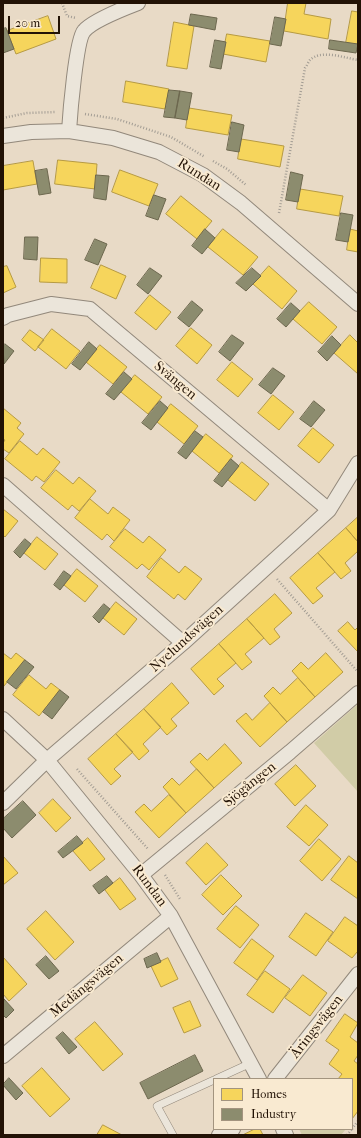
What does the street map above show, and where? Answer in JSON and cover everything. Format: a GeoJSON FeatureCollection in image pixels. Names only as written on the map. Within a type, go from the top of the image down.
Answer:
{"type":"FeatureCollection","features":[{"type":"Feature","properties":{"kind":"street"},"geometry":{"type":"LineString","coordinates":[[69,131],[78,48],[83,31],[103,19],[138,3]]}},
{"type":"Feature","properties":{"kind":"street","name":"Rundan"},"geometry":{"type":"LineString","coordinates":[[3,136],[30,132],[69,131],[113,138],[159,152],[203,175],[241,203],[358,304]]}},
{"type":"Feature","properties":{"kind":"street","name":"Svängen"},"geometry":{"type":"LineString","coordinates":[[3,318],[8,315],[51,304],[90,309],[329,510]]}},
{"type":"Feature","properties":{"kind":"street","name":"Nyelundsvägen"},"geometry":{"type":"LineString","coordinates":[[3,803],[48,760],[183,643],[329,510],[358,464]]}},
{"type":"Feature","properties":{"kind":"street"},"geometry":{"type":"LineString","coordinates":[[3,485],[183,643]]}},
{"type":"Feature","properties":{"kind":"street","name":"Sjögången"},"geometry":{"type":"LineString","coordinates":[[141,875],[290,752],[358,693]]}},
{"type":"Feature","properties":{"kind":"street","name":"Rundan"},"geometry":{"type":"LineString","coordinates":[[3,719],[48,760],[141,875],[171,916],[258,1078]]}},
{"type":"Feature","properties":{"kind":"street","name":"Medängsvägen"},"geometry":{"type":"LineString","coordinates":[[3,1056],[171,916]]}},
{"type":"Feature","properties":{"kind":"street","name":"Äringsvägen"},"geometry":{"type":"LineString","coordinates":[[276,1078],[358,974]]}},
{"type":"Feature","properties":{"kind":"street"},"geometry":{"type":"LineString","coordinates":[[219,1135],[231,1130]]}},
{"type":"Feature","properties":{"kind":"lane"},"geometry":{"type":"LineString","coordinates":[[219,1078],[251,1063]]}},
{"type":"Feature","properties":{"kind":"lane"},"geometry":{"type":"LineString","coordinates":[[173,1135],[157,1106],[213,1081]]}},
{"type":"Feature","properties":{"kind":"path"},"geometry":{"type":"LineString","coordinates":[[279,213],[305,68],[311,60],[320,55],[358,60]]}},
{"type":"Feature","properties":{"kind":"path"},"geometry":{"type":"LineString","coordinates":[[266,567],[358,672]]}},
{"type":"Feature","properties":{"kind":"shaded area"},"geometry":{"type":"Polygon","coordinates":[[[358,704],[358,792],[314,743],[358,704]]]}},
{"type":"Feature","properties":{"kind":"shaded area"},"geometry":{"type":"Polygon","coordinates":[[[300,1130],[345,1130],[341,1135],[302,1135],[300,1130]]]}},
{"type":"Feature","properties":{"kind":"building: Homes"},"geometry":{"type":"Polygon","coordinates":[[[288,3],[306,3],[304,14],[331,19],[328,39],[284,31],[288,3]]]}},
{"type":"Feature","properties":{"kind":"building: Homes"},"geometry":{"type":"Polygon","coordinates":[[[352,11],[358,12],[358,45],[346,43],[352,11]]]}},
{"type":"Feature","properties":{"kind":"building: Homes"},"geometry":{"type":"Polygon","coordinates":[[[48,16],[56,39],[16,54],[7,31],[48,16]]]}},
{"type":"Feature","properties":{"kind":"building: Homes"},"geometry":{"type":"Polygon","coordinates":[[[174,22],[194,26],[187,69],[167,66],[174,22]]]}},
{"type":"Feature","properties":{"kind":"building: Homes"},"geometry":{"type":"Polygon","coordinates":[[[227,34],[270,41],[266,62],[223,54],[227,34]]]}},
{"type":"Feature","properties":{"kind":"building: Homes"},"geometry":{"type":"Polygon","coordinates":[[[126,81],[169,89],[165,109],[123,102],[126,81]]]}},
{"type":"Feature","properties":{"kind":"building: Homes"},"geometry":{"type":"Polygon","coordinates":[[[189,108],[232,115],[228,135],[186,128],[189,108]]]}},
{"type":"Feature","properties":{"kind":"building: Homes"},"geometry":{"type":"Polygon","coordinates":[[[241,139],[284,146],[280,167],[238,159],[241,139]]]}},
{"type":"Feature","properties":{"kind":"building: Homes"},"geometry":{"type":"Polygon","coordinates":[[[58,160],[97,164],[95,189],[55,184],[58,160]]]}},
{"type":"Feature","properties":{"kind":"building: Homes"},"geometry":{"type":"Polygon","coordinates":[[[33,161],[37,184],[3,190],[3,166],[33,161]]]}},
{"type":"Feature","properties":{"kind":"building: Homes"},"geometry":{"type":"Polygon","coordinates":[[[120,170],[158,184],[149,206],[112,192],[120,170]]]}},
{"type":"Feature","properties":{"kind":"building: Homes"},"geometry":{"type":"Polygon","coordinates":[[[300,189],[343,196],[339,216],[297,209],[300,189]]]}},
{"type":"Feature","properties":{"kind":"building: Homes"},"geometry":{"type":"Polygon","coordinates":[[[181,196],[212,221],[197,239],[166,214],[181,196]]]}},
{"type":"Feature","properties":{"kind":"building: Homes"},"geometry":{"type":"Polygon","coordinates":[[[223,229],[258,257],[243,275],[208,247],[223,229]]]}},
{"type":"Feature","properties":{"kind":"building: Homes"},"geometry":{"type":"Polygon","coordinates":[[[350,229],[358,231],[358,252],[347,250],[350,229]]]}},
{"type":"Feature","properties":{"kind":"building: Homes"},"geometry":{"type":"Polygon","coordinates":[[[41,258],[67,259],[67,283],[40,282],[41,258]]]}},
{"type":"Feature","properties":{"kind":"building: Homes"},"geometry":{"type":"Polygon","coordinates":[[[101,265],[126,276],[116,299],[91,288],[101,265]]]}},
{"type":"Feature","properties":{"kind":"building: Homes"},"geometry":{"type":"Polygon","coordinates":[[[7,266],[16,287],[3,293],[3,267],[7,266]]]}},
{"type":"Feature","properties":{"kind":"building: Homes"},"geometry":{"type":"Polygon","coordinates":[[[269,266],[297,291],[282,309],[253,284],[269,266]]]}},
{"type":"Feature","properties":{"kind":"building: Homes"},"geometry":{"type":"Polygon","coordinates":[[[150,295],[171,312],[156,330],[135,313],[150,295]]]}},
{"type":"Feature","properties":{"kind":"building: Homes"},"geometry":{"type":"Polygon","coordinates":[[[309,302],[337,327],[322,344],[293,319],[309,302]]]}},
{"type":"Feature","properties":{"kind":"building: Homes"},"geometry":{"type":"Polygon","coordinates":[[[191,328],[212,345],[197,364],[176,346],[191,328]]]}},
{"type":"Feature","properties":{"kind":"building: Homes"},"geometry":{"type":"Polygon","coordinates":[[[52,329],[80,351],[66,369],[38,347],[52,329]]]}},
{"type":"Feature","properties":{"kind":"building: Homes"},"geometry":{"type":"Polygon","coordinates":[[[30,330],[44,340],[35,351],[22,340],[30,330]]]}},
{"type":"Feature","properties":{"kind":"building: Homes"},"geometry":{"type":"Polygon","coordinates":[[[350,335],[358,343],[358,374],[334,353],[350,335]]]}},
{"type":"Feature","properties":{"kind":"building: Homes"},"geometry":{"type":"Polygon","coordinates":[[[100,345],[127,367],[113,384],[86,362],[100,345]]]}},
{"type":"Feature","properties":{"kind":"building: Homes"},"geometry":{"type":"Polygon","coordinates":[[[232,362],[253,379],[238,397],[217,380],[232,362]]]}},
{"type":"Feature","properties":{"kind":"building: Homes"},"geometry":{"type":"Polygon","coordinates":[[[135,375],[162,397],[148,414],[121,392],[135,375]]]}},
{"type":"Feature","properties":{"kind":"building: Homes"},"geometry":{"type":"Polygon","coordinates":[[[273,395],[294,412],[279,430],[258,413],[273,395]]]}},
{"type":"Feature","properties":{"kind":"building: Homes"},"geometry":{"type":"Polygon","coordinates":[[[171,404],[198,426],[184,444],[157,422],[171,404]]]}},
{"type":"Feature","properties":{"kind":"building: Homes"},"geometry":{"type":"Polygon","coordinates":[[[3,408],[21,423],[17,428],[24,434],[9,453],[3,449],[3,443],[5,440],[3,439],[3,408]]]}},
{"type":"Feature","properties":{"kind":"building: Homes"},"geometry":{"type":"Polygon","coordinates":[[[313,428],[334,445],[319,463],[298,446],[313,428]]]}},
{"type":"Feature","properties":{"kind":"building: Homes"},"geometry":{"type":"Polygon","coordinates":[[[206,434],[233,456],[219,473],[192,451],[206,434]]]}},
{"type":"Feature","properties":{"kind":"building: Homes"},"geometry":{"type":"Polygon","coordinates":[[[20,441],[37,455],[43,448],[60,462],[44,482],[36,476],[32,481],[5,459],[20,441]]]}},
{"type":"Feature","properties":{"kind":"building: Homes"},"geometry":{"type":"Polygon","coordinates":[[[242,462],[269,484],[255,501],[228,480],[242,462]]]}},
{"type":"Feature","properties":{"kind":"building: Homes"},"geometry":{"type":"Polygon","coordinates":[[[56,470],[73,484],[79,477],[96,491],[79,511],[72,505],[68,510],[41,488],[56,470]]]}},
{"type":"Feature","properties":{"kind":"building: Homes"},"geometry":{"type":"Polygon","coordinates":[[[90,499],[108,514],[113,507],[130,520],[114,541],[107,534],[102,540],[75,518],[90,499]]]}},
{"type":"Feature","properties":{"kind":"building: Homes"},"geometry":{"type":"Polygon","coordinates":[[[3,509],[18,521],[5,537],[3,535],[3,509]]]}},
{"type":"Feature","properties":{"kind":"building: Homes"},"geometry":{"type":"Polygon","coordinates":[[[358,517],[358,542],[346,528],[358,517]]]}},
{"type":"Feature","properties":{"kind":"building: Homes"},"geometry":{"type":"Polygon","coordinates":[[[346,528],[358,542],[358,551],[345,563],[351,571],[341,579],[318,553],[346,528]]]}},
{"type":"Feature","properties":{"kind":"building: Homes"},"geometry":{"type":"Polygon","coordinates":[[[125,529],[143,543],[149,536],[166,550],[149,570],[142,564],[137,569],[110,547],[125,529]]]}},
{"type":"Feature","properties":{"kind":"building: Homes"},"geometry":{"type":"Polygon","coordinates":[[[37,537],[58,554],[45,570],[24,553],[37,537]]]}},
{"type":"Feature","properties":{"kind":"building: Homes"},"geometry":{"type":"Polygon","coordinates":[[[318,553],[335,572],[316,588],[323,596],[313,604],[290,578],[318,553]]]}},
{"type":"Feature","properties":{"kind":"building: Homes"},"geometry":{"type":"Polygon","coordinates":[[[161,558],[179,573],[185,566],[202,579],[185,600],[178,594],[174,599],[147,577],[161,558]]]}},
{"type":"Feature","properties":{"kind":"building: Homes"},"geometry":{"type":"Polygon","coordinates":[[[77,569],[98,586],[85,602],[64,585],[77,569]]]}},
{"type":"Feature","properties":{"kind":"building: Homes"},"geometry":{"type":"Polygon","coordinates":[[[275,594],[292,613],[274,629],[280,637],[270,645],[247,619],[275,594]]]}},
{"type":"Feature","properties":{"kind":"building: Homes"},"geometry":{"type":"Polygon","coordinates":[[[116,602],[137,619],[124,635],[103,618],[116,602]]]}},
{"type":"Feature","properties":{"kind":"building: Homes"},"geometry":{"type":"Polygon","coordinates":[[[247,619],[264,638],[245,654],[252,662],[242,670],[219,644],[247,619]]]}},
{"type":"Feature","properties":{"kind":"building: Homes"},"geometry":{"type":"Polygon","coordinates":[[[348,622],[355,630],[358,627],[358,652],[338,631],[348,622]]]}},
{"type":"Feature","properties":{"kind":"building: Homes"},"geometry":{"type":"Polygon","coordinates":[[[219,644],[236,663],[217,679],[224,686],[214,695],[191,669],[219,644]]]}},
{"type":"Feature","properties":{"kind":"building: Homes"},"geometry":{"type":"Polygon","coordinates":[[[3,653],[11,659],[16,653],[25,660],[4,686],[3,653]]]}},
{"type":"Feature","properties":{"kind":"building: Homes"},"geometry":{"type":"Polygon","coordinates":[[[326,653],[343,672],[315,697],[292,671],[301,662],[308,669],[326,653]]]}},
{"type":"Feature","properties":{"kind":"building: Homes"},"geometry":{"type":"Polygon","coordinates":[[[29,675],[46,689],[51,683],[60,690],[39,716],[13,695],[29,675]]]}},
{"type":"Feature","properties":{"kind":"building: Homes"},"geometry":{"type":"Polygon","coordinates":[[[298,678],[315,697],[287,722],[264,696],[273,687],[280,694],[298,678]]]}},
{"type":"Feature","properties":{"kind":"building: Homes"},"geometry":{"type":"Polygon","coordinates":[[[172,683],[189,703],[171,719],[177,726],[167,735],[144,709],[172,683]]]}},
{"type":"Feature","properties":{"kind":"building: Homes"},"geometry":{"type":"Polygon","coordinates":[[[270,703],[287,722],[260,747],[236,721],[246,713],[252,720],[270,703]]]}},
{"type":"Feature","properties":{"kind":"building: Homes"},"geometry":{"type":"Polygon","coordinates":[[[144,709],[161,727],[143,744],[149,751],[139,760],[116,734],[144,709]]]}},
{"type":"Feature","properties":{"kind":"building: Homes"},"geometry":{"type":"Polygon","coordinates":[[[116,734],[133,752],[114,769],[121,776],[111,785],[88,759],[116,734]]]}},
{"type":"Feature","properties":{"kind":"building: Homes"},"geometry":{"type":"Polygon","coordinates":[[[225,744],[242,763],[214,788],[190,762],[200,753],[207,760],[225,744]]]}},
{"type":"Feature","properties":{"kind":"building: Homes"},"geometry":{"type":"Polygon","coordinates":[[[296,765],[316,786],[295,806],[275,784],[296,765]]]}},
{"type":"Feature","properties":{"kind":"building: Homes"},"geometry":{"type":"Polygon","coordinates":[[[197,769],[214,788],[186,813],[163,787],[172,778],[179,785],[197,769]]]}},
{"type":"Feature","properties":{"kind":"building: Homes"},"geometry":{"type":"Polygon","coordinates":[[[169,795],[186,813],[159,838],[135,812],[144,804],[151,811],[169,795]]]}},
{"type":"Feature","properties":{"kind":"building: Homes"},"geometry":{"type":"Polygon","coordinates":[[[53,799],[71,818],[56,832],[39,813],[53,799]]]}},
{"type":"Feature","properties":{"kind":"building: Homes"},"geometry":{"type":"Polygon","coordinates":[[[306,805],[328,825],[309,846],[287,827],[306,805]]]}},
{"type":"Feature","properties":{"kind":"building: Homes"},"geometry":{"type":"Polygon","coordinates":[[[88,838],[105,859],[90,871],[73,851],[88,838]]]}},
{"type":"Feature","properties":{"kind":"building: Homes"},"geometry":{"type":"Polygon","coordinates":[[[319,839],[341,859],[322,881],[300,861],[319,839]]]}},
{"type":"Feature","properties":{"kind":"building: Homes"},"geometry":{"type":"Polygon","coordinates":[[[207,843],[228,865],[206,885],[186,863],[207,843]]]}},
{"type":"Feature","properties":{"kind":"building: Homes"},"geometry":{"type":"Polygon","coordinates":[[[3,856],[18,873],[3,885],[3,856]]]}},
{"type":"Feature","properties":{"kind":"building: Homes"},"geometry":{"type":"Polygon","coordinates":[[[349,856],[358,863],[358,899],[331,880],[349,856]]]}},
{"type":"Feature","properties":{"kind":"building: Homes"},"geometry":{"type":"Polygon","coordinates":[[[221,875],[242,896],[223,915],[202,895],[221,875]]]}},
{"type":"Feature","properties":{"kind":"building: Homes"},"geometry":{"type":"Polygon","coordinates":[[[120,878],[136,899],[120,910],[105,890],[120,878]]]}},
{"type":"Feature","properties":{"kind":"building: Homes"},"geometry":{"type":"Polygon","coordinates":[[[236,906],[259,925],[240,948],[217,929],[236,906]]]}},
{"type":"Feature","properties":{"kind":"building: Homes"},"geometry":{"type":"Polygon","coordinates":[[[46,911],[74,942],[55,960],[27,929],[46,911]]]}},
{"type":"Feature","properties":{"kind":"building: Homes"},"geometry":{"type":"Polygon","coordinates":[[[306,913],[333,932],[316,956],[289,937],[306,913]]]}},
{"type":"Feature","properties":{"kind":"building: Homes"},"geometry":{"type":"Polygon","coordinates":[[[345,917],[358,926],[358,951],[352,958],[328,941],[345,917]]]}},
{"type":"Feature","properties":{"kind":"building: Homes"},"geometry":{"type":"Polygon","coordinates":[[[252,939],[274,956],[257,980],[234,963],[252,939]]]}},
{"type":"Feature","properties":{"kind":"building: Homes"},"geometry":{"type":"Polygon","coordinates":[[[3,957],[27,984],[9,1001],[3,994],[3,957]]]}},
{"type":"Feature","properties":{"kind":"building: Homes"},"geometry":{"type":"Polygon","coordinates":[[[168,958],[178,979],[161,987],[151,966],[168,958]]]}},
{"type":"Feature","properties":{"kind":"building: Homes"},"geometry":{"type":"Polygon","coordinates":[[[265,971],[290,989],[273,1013],[247,995],[265,971]]]}},
{"type":"Feature","properties":{"kind":"building: Homes"},"geometry":{"type":"Polygon","coordinates":[[[303,975],[327,993],[310,1016],[285,998],[303,975]]]}},
{"type":"Feature","properties":{"kind":"building: Homes"},"geometry":{"type":"Polygon","coordinates":[[[190,1001],[201,1026],[184,1033],[173,1008],[190,1001]]]}},
{"type":"Feature","properties":{"kind":"building: Homes"},"geometry":{"type":"Polygon","coordinates":[[[345,1014],[358,1023],[350,1037],[358,1043],[358,1055],[354,1061],[358,1064],[358,1111],[353,1118],[353,1078],[339,1078],[342,1074],[329,1064],[339,1050],[326,1041],[345,1014]]]}},
{"type":"Feature","properties":{"kind":"building: Homes"},"geometry":{"type":"Polygon","coordinates":[[[95,1022],[123,1054],[103,1071],[75,1039],[95,1022]]]}},
{"type":"Feature","properties":{"kind":"building: Homes"},"geometry":{"type":"Polygon","coordinates":[[[42,1068],[70,1099],[50,1117],[22,1086],[42,1068]]]}},
{"type":"Feature","properties":{"kind":"building: Homes"},"geometry":{"type":"Polygon","coordinates":[[[103,1125],[122,1135],[97,1135],[103,1125]]]}},
{"type":"Feature","properties":{"kind":"building: Homes"},"geometry":{"type":"Polygon","coordinates":[[[253,1130],[260,1130],[263,1135],[243,1135],[253,1130]]]}},
{"type":"Feature","properties":{"kind":"building: Industry"},"geometry":{"type":"Polygon","coordinates":[[[191,14],[217,18],[215,30],[189,25],[191,14]]]}},
{"type":"Feature","properties":{"kind":"building: Industry"},"geometry":{"type":"Polygon","coordinates":[[[275,17],[286,19],[281,46],[270,44],[275,17]]]}},
{"type":"Feature","properties":{"kind":"building: Industry"},"geometry":{"type":"Polygon","coordinates":[[[6,28],[14,49],[3,53],[3,29],[6,28]]]}},
{"type":"Feature","properties":{"kind":"building: Industry"},"geometry":{"type":"Polygon","coordinates":[[[215,40],[226,42],[221,69],[210,67],[215,40]]]}},
{"type":"Feature","properties":{"kind":"building: Industry"},"geometry":{"type":"Polygon","coordinates":[[[330,40],[358,44],[356,53],[329,49],[330,40]]]}},
{"type":"Feature","properties":{"kind":"building: Industry"},"geometry":{"type":"Polygon","coordinates":[[[169,90],[180,91],[175,118],[164,117],[169,90]]]}},
{"type":"Feature","properties":{"kind":"building: Industry"},"geometry":{"type":"Polygon","coordinates":[[[180,91],[192,93],[187,120],[175,118],[180,91]]]}},
{"type":"Feature","properties":{"kind":"building: Industry"},"geometry":{"type":"Polygon","coordinates":[[[232,122],[244,125],[239,152],[227,150],[232,122]]]}},
{"type":"Feature","properties":{"kind":"building: Industry"},"geometry":{"type":"Polygon","coordinates":[[[47,169],[51,193],[39,195],[35,171],[47,169]]]}},
{"type":"Feature","properties":{"kind":"building: Industry"},"geometry":{"type":"Polygon","coordinates":[[[291,172],[303,175],[298,202],[286,200],[291,172]]]}},
{"type":"Feature","properties":{"kind":"building: Industry"},"geometry":{"type":"Polygon","coordinates":[[[96,175],[109,176],[106,200],[94,198],[96,175]]]}},
{"type":"Feature","properties":{"kind":"building: Industry"},"geometry":{"type":"Polygon","coordinates":[[[154,195],[166,199],[158,220],[146,216],[154,195]]]}},
{"type":"Feature","properties":{"kind":"building: Industry"},"geometry":{"type":"Polygon","coordinates":[[[341,213],[353,215],[348,242],[336,240],[341,213]]]}},
{"type":"Feature","properties":{"kind":"building: Industry"},"geometry":{"type":"Polygon","coordinates":[[[205,229],[215,238],[202,254],[192,246],[205,229]]]}},
{"type":"Feature","properties":{"kind":"building: Industry"},"geometry":{"type":"Polygon","coordinates":[[[25,237],[38,237],[37,260],[24,259],[25,237]]]}},
{"type":"Feature","properties":{"kind":"building: Industry"},"geometry":{"type":"Polygon","coordinates":[[[95,239],[107,244],[98,265],[85,260],[95,239]]]}},
{"type":"Feature","properties":{"kind":"building: Industry"},"geometry":{"type":"Polygon","coordinates":[[[150,268],[162,276],[148,294],[137,285],[150,268]]]}},
{"type":"Feature","properties":{"kind":"building: Industry"},"geometry":{"type":"Polygon","coordinates":[[[252,268],[261,276],[246,291],[236,283],[252,268]]]}},
{"type":"Feature","properties":{"kind":"building: Industry"},"geometry":{"type":"Polygon","coordinates":[[[192,301],[203,310],[189,327],[178,318],[192,301]]]}},
{"type":"Feature","properties":{"kind":"building: Industry"},"geometry":{"type":"Polygon","coordinates":[[[291,303],[300,311],[286,327],[277,319],[291,303]]]}},
{"type":"Feature","properties":{"kind":"building: Industry"},"geometry":{"type":"Polygon","coordinates":[[[232,335],[244,343],[230,361],[219,352],[232,335]]]}},
{"type":"Feature","properties":{"kind":"building: Industry"},"geometry":{"type":"Polygon","coordinates":[[[332,336],[341,345],[327,361],[318,352],[332,336]]]}},
{"type":"Feature","properties":{"kind":"building: Industry"},"geometry":{"type":"Polygon","coordinates":[[[89,342],[97,349],[80,370],[72,364],[89,342]]]}},
{"type":"Feature","properties":{"kind":"building: Industry"},"geometry":{"type":"Polygon","coordinates":[[[5,344],[14,351],[4,364],[3,346],[5,344]]]}},
{"type":"Feature","properties":{"kind":"building: Industry"},"geometry":{"type":"Polygon","coordinates":[[[273,368],[285,376],[271,394],[259,385],[273,368]]]}},
{"type":"Feature","properties":{"kind":"building: Industry"},"geometry":{"type":"Polygon","coordinates":[[[124,372],[132,379],[114,400],[106,394],[124,372]]]}},
{"type":"Feature","properties":{"kind":"building: Industry"},"geometry":{"type":"Polygon","coordinates":[[[160,401],[168,408],[151,430],[142,423],[160,401]]]}},
{"type":"Feature","properties":{"kind":"building: Industry"},"geometry":{"type":"Polygon","coordinates":[[[314,401],[325,410],[311,427],[300,419],[314,401]]]}},
{"type":"Feature","properties":{"kind":"building: Industry"},"geometry":{"type":"Polygon","coordinates":[[[195,431],[203,437],[186,459],[178,453],[195,431]]]}},
{"type":"Feature","properties":{"kind":"building: Industry"},"geometry":{"type":"Polygon","coordinates":[[[231,459],[239,466],[222,487],[214,481],[231,459]]]}},
{"type":"Feature","properties":{"kind":"building: Industry"},"geometry":{"type":"Polygon","coordinates":[[[25,539],[31,544],[20,558],[14,552],[25,539]]]}},
{"type":"Feature","properties":{"kind":"building: Industry"},"geometry":{"type":"Polygon","coordinates":[[[64,571],[71,576],[60,590],[54,585],[64,571]]]}},
{"type":"Feature","properties":{"kind":"building: Industry"},"geometry":{"type":"Polygon","coordinates":[[[104,604],[110,609],[99,623],[93,617],[104,604]]]}},
{"type":"Feature","properties":{"kind":"building: Industry"},"geometry":{"type":"Polygon","coordinates":[[[25,660],[34,667],[16,689],[7,682],[25,660]]]}},
{"type":"Feature","properties":{"kind":"building: Industry"},"geometry":{"type":"Polygon","coordinates":[[[60,690],[69,697],[52,719],[43,712],[60,690]]]}},
{"type":"Feature","properties":{"kind":"building: Industry"},"geometry":{"type":"Polygon","coordinates":[[[23,801],[36,815],[12,838],[3,828],[3,819],[23,801]]]}},
{"type":"Feature","properties":{"kind":"building: Industry"},"geometry":{"type":"Polygon","coordinates":[[[77,836],[83,843],[63,858],[58,852],[77,836]]]}},
{"type":"Feature","properties":{"kind":"building: Industry"},"geometry":{"type":"Polygon","coordinates":[[[107,876],[113,883],[99,894],[93,886],[107,876]]]}},
{"type":"Feature","properties":{"kind":"building: Industry"},"geometry":{"type":"Polygon","coordinates":[[[157,953],[161,962],[147,968],[144,959],[157,953]]]}},
{"type":"Feature","properties":{"kind":"building: Industry"},"geometry":{"type":"Polygon","coordinates":[[[46,956],[59,971],[49,979],[36,965],[46,956]]]}},
{"type":"Feature","properties":{"kind":"building: Industry"},"geometry":{"type":"Polygon","coordinates":[[[4,999],[14,1010],[6,1018],[3,1015],[4,999]]]}},
{"type":"Feature","properties":{"kind":"building: Industry"},"geometry":{"type":"Polygon","coordinates":[[[63,1032],[77,1047],[69,1054],[56,1038],[63,1032]]]}},
{"type":"Feature","properties":{"kind":"building: Industry"},"geometry":{"type":"Polygon","coordinates":[[[195,1055],[203,1071],[148,1099],[140,1083],[195,1055]]]}},
{"type":"Feature","properties":{"kind":"building: Industry"},"geometry":{"type":"Polygon","coordinates":[[[9,1078],[23,1093],[16,1100],[3,1085],[9,1078]]]}}]}
